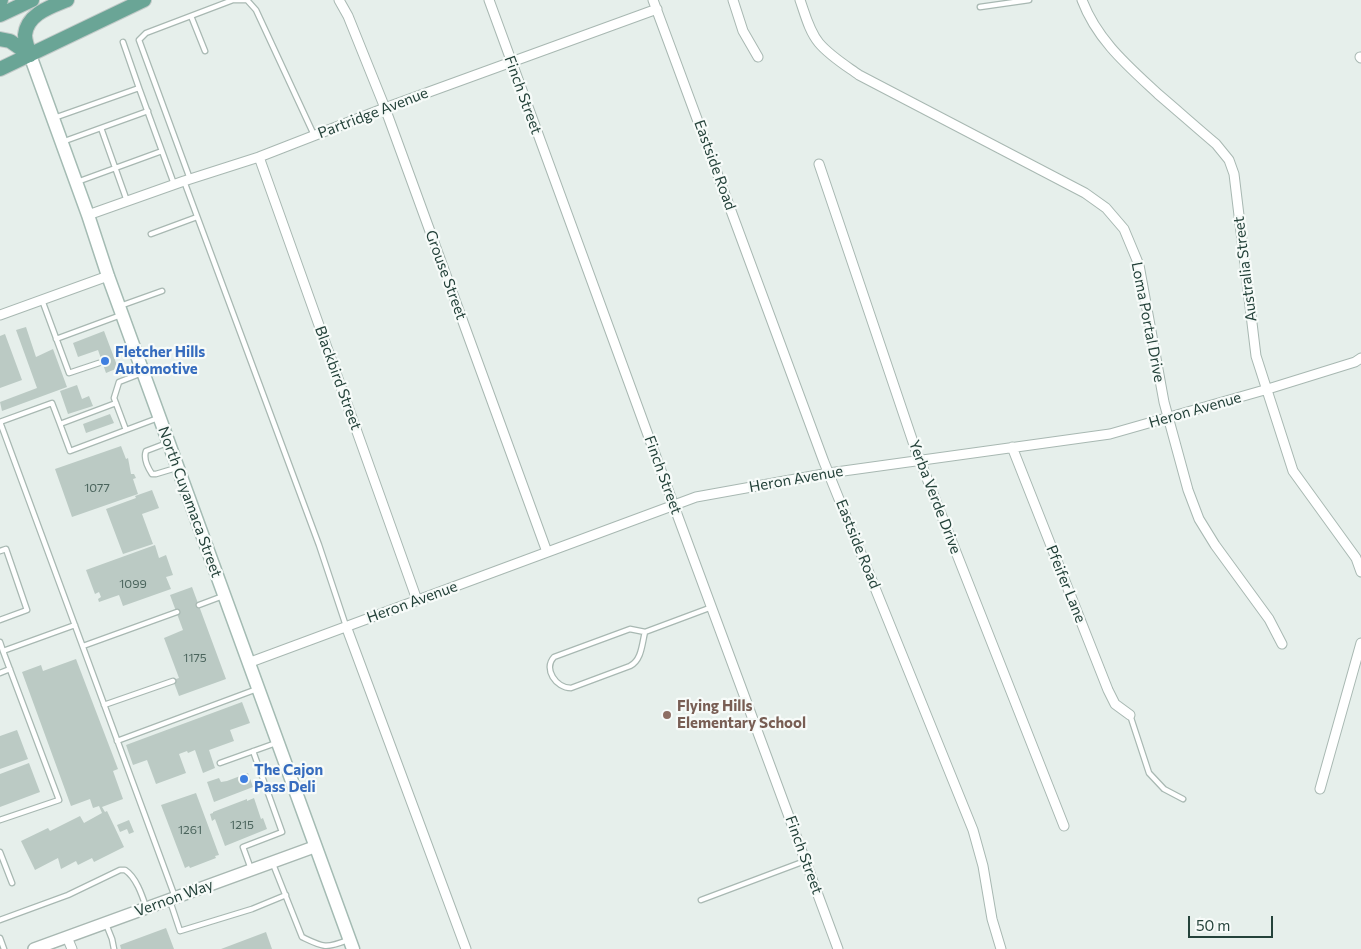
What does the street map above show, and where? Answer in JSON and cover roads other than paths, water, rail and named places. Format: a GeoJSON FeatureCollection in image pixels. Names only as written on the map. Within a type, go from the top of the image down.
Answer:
{"type":"FeatureCollection","features":[{"type":"Feature","properties":{"kind":"main road"},"geometry":{"type":"LineString","coordinates":[[0,14],[32,0]]}},
{"type":"Feature","properties":{"kind":"main road"},"geometry":{"type":"LineString","coordinates":[[30,55],[25,37],[28,25],[38,13],[67,0]]}},
{"type":"Feature","properties":{"kind":"main road"},"geometry":{"type":"LineString","coordinates":[[0,69],[144,0]]}},
{"type":"Feature","properties":{"kind":"main road"},"geometry":{"type":"LineString","coordinates":[[0,39],[10,40],[30,55]]}},
{"type":"Feature","properties":{"kind":"main road","name":"North Cuyamaca Street"},"geometry":{"type":"LineString","coordinates":[[30,55],[88,215],[120,311],[351,944]]}},
{"type":"Feature","properties":{"kind":"street","name":"Grouse Street"},"geometry":{"type":"LineString","coordinates":[[339,0],[348,16],[385,108],[546,552]]}},
{"type":"Feature","properties":{"kind":"street","name":"Finch Street"},"geometry":{"type":"LineString","coordinates":[[489,0],[838,949]]}},
{"type":"Feature","properties":{"kind":"street"},"geometry":{"type":"LineString","coordinates":[[733,0],[743,30],[758,57]]}},
{"type":"Feature","properties":{"kind":"street","name":"Loma Portal Drive"},"geometry":{"type":"LineString","coordinates":[[800,0],[810,28],[819,42],[834,57],[859,75],[1085,193],[1106,208],[1124,230],[1139,265],[1168,418],[1188,490],[1199,519],[1215,545],[1269,619],[1282,644]]}},
{"type":"Feature","properties":{"kind":"street","name":"Australia Street"},"geometry":{"type":"LineString","coordinates":[[1082,0],[1086,12],[1100,34],[1119,58],[1216,144],[1229,160],[1234,174],[1256,356],[1293,471],[1356,558],[1361,572]]}},
{"type":"Feature","properties":{"kind":"street","name":"Partridge Avenue"},"geometry":{"type":"LineString","coordinates":[[88,215],[174,184],[258,157],[512,62],[655,4]]}},
{"type":"Feature","properties":{"kind":"street","name":"Eastside Road"},"geometry":{"type":"LineString","coordinates":[[655,4],[829,473],[974,830],[983,866],[992,919],[1001,949]]}},
{"type":"Feature","properties":{"kind":"street","name":"Blackbird Street"},"geometry":{"type":"LineString","coordinates":[[258,157],[417,600]]}},
{"type":"Feature","properties":{"kind":"street","name":"Yerba Verde Drive"},"geometry":{"type":"LineString","coordinates":[[819,164],[920,460],[1064,826]]}},
{"type":"Feature","properties":{"kind":"street"},"geometry":{"type":"LineString","coordinates":[[0,315],[108,276]]}},
{"type":"Feature","properties":{"kind":"street","name":"Heron Avenue"},"geometry":{"type":"LineString","coordinates":[[248,663],[696,497],[829,473],[1110,434],[1268,389],[1355,362],[1361,358]]}},
{"type":"Feature","properties":{"kind":"street","name":"Pfeifer Lane"},"geometry":{"type":"LineString","coordinates":[[1012,447],[1108,690],[1116,704],[1130,715]]}},
{"type":"Feature","properties":{"kind":"street"},"geometry":{"type":"LineString","coordinates":[[346,626],[466,949]]}},
{"type":"Feature","properties":{"kind":"street"},"geometry":{"type":"LineString","coordinates":[[1320,789],[1361,643]]}},
{"type":"Feature","properties":{"kind":"street","name":"Vernon Way"},"geometry":{"type":"LineString","coordinates":[[39,948],[314,846]]}},
{"type":"Feature","properties":{"kind":"street"},"geometry":{"type":"LineString","coordinates":[[67,937],[72,949]]}},
{"type":"Feature","properties":{"kind":"lane"},"geometry":{"type":"LineString","coordinates":[[314,135],[256,10],[247,0],[233,0],[146,33],[139,40],[187,180],[197,217],[319,545],[346,626]]}},
{"type":"Feature","properties":{"kind":"lane"},"geometry":{"type":"LineString","coordinates":[[980,7],[1029,0]]}},
{"type":"Feature","properties":{"kind":"lane"},"geometry":{"type":"LineString","coordinates":[[192,16],[205,52]]}},
{"type":"Feature","properties":{"kind":"lane"},"geometry":{"type":"LineString","coordinates":[[123,42],[174,184]]}},
{"type":"Feature","properties":{"kind":"lane"},"geometry":{"type":"LineString","coordinates":[[53,118],[139,88]]}},
{"type":"Feature","properties":{"kind":"lane"},"geometry":{"type":"LineString","coordinates":[[61,142],[148,111]]}},
{"type":"Feature","properties":{"kind":"lane"},"geometry":{"type":"LineString","coordinates":[[101,128],[127,201]]}},
{"type":"Feature","properties":{"kind":"lane"},"geometry":{"type":"LineString","coordinates":[[76,183],[162,151]]}},
{"type":"Feature","properties":{"kind":"lane"},"geometry":{"type":"LineString","coordinates":[[151,234],[197,217]]}},
{"type":"Feature","properties":{"kind":"lane"},"geometry":{"type":"LineString","coordinates":[[56,339],[162,291]]}},
{"type":"Feature","properties":{"kind":"lane"},"geometry":{"type":"LineString","coordinates":[[42,300],[69,374],[99,363]]}},
{"type":"Feature","properties":{"kind":"lane"},"geometry":{"type":"LineString","coordinates":[[126,430],[114,398],[119,382],[143,373]]}},
{"type":"Feature","properties":{"kind":"lane"},"geometry":{"type":"LineString","coordinates":[[159,418],[70,450],[52,403],[0,422],[117,741],[172,898],[180,931],[252,909],[286,895]]}},
{"type":"Feature","properties":{"kind":"lane"},"geometry":{"type":"LineString","coordinates":[[60,424],[116,403]]}},
{"type":"Feature","properties":{"kind":"lane"},"geometry":{"type":"LineString","coordinates":[[168,442],[146,451],[144,456],[149,470],[152,474],[156,474],[177,467]]}},
{"type":"Feature","properties":{"kind":"lane"},"geometry":{"type":"LineString","coordinates":[[0,551],[6,549],[28,610],[0,620]]}},
{"type":"Feature","properties":{"kind":"lane"},"geometry":{"type":"LineString","coordinates":[[199,605],[224,596]]}},
{"type":"Feature","properties":{"kind":"lane"},"geometry":{"type":"LineString","coordinates":[[644,632],[639,657],[630,666],[571,688],[563,688],[554,680],[550,668],[551,660],[554,657],[630,629],[644,632],[712,607]]}},
{"type":"Feature","properties":{"kind":"lane"},"geometry":{"type":"LineString","coordinates":[[82,646],[177,612]]}},
{"type":"Feature","properties":{"kind":"lane"},"geometry":{"type":"LineString","coordinates":[[3,652],[75,625]]}},
{"type":"Feature","properties":{"kind":"lane"},"geometry":{"type":"LineString","coordinates":[[0,642],[59,800],[0,820]]}},
{"type":"Feature","properties":{"kind":"lane"},"geometry":{"type":"LineString","coordinates":[[0,673],[10,669]]}},
{"type":"Feature","properties":{"kind":"lane"},"geometry":{"type":"LineString","coordinates":[[104,705],[173,680]]}},
{"type":"Feature","properties":{"kind":"lane"},"geometry":{"type":"LineString","coordinates":[[117,741],[258,689]]}},
{"type":"Feature","properties":{"kind":"lane"},"geometry":{"type":"LineString","coordinates":[[1130,715],[1149,773],[1164,790],[1183,799]]}},
{"type":"Feature","properties":{"kind":"lane"},"geometry":{"type":"LineString","coordinates":[[220,763],[277,743]]}},
{"type":"Feature","properties":{"kind":"lane"},"geometry":{"type":"LineString","coordinates":[[252,869],[243,847],[282,832],[253,752]]}},
{"type":"Feature","properties":{"kind":"lane"},"geometry":{"type":"LineString","coordinates":[[0,852],[12,883]]}},
{"type":"Feature","properties":{"kind":"lane"},"geometry":{"type":"LineString","coordinates":[[701,900],[806,860]]}},
{"type":"Feature","properties":{"kind":"lane"},"geometry":{"type":"LineString","coordinates":[[272,862],[302,937],[322,946],[351,944]]}},
{"type":"Feature","properties":{"kind":"lane"},"geometry":{"type":"LineString","coordinates":[[0,920],[68,895],[120,870],[125,870],[131,875],[146,908]]}},
{"type":"Feature","properties":{"kind":"lane"},"geometry":{"type":"LineString","coordinates":[[105,923],[114,949]]}},
{"type":"Feature","properties":{"kind":"lane"},"geometry":{"type":"LineString","coordinates":[[0,938],[4,949]]}},
{"type":"Feature","properties":{"kind":"place","name":"Fletcher Hills Automotive"},"geometry":{"type":"Point","coordinates":[105,361]}},
{"type":"Feature","properties":{"kind":"place","name":"Flying Hills Elementary School"},"geometry":{"type":"Point","coordinates":[667,715]}},
{"type":"Feature","properties":{"kind":"place","name":"The Cajon Pass Deli"},"geometry":{"type":"Point","coordinates":[244,779]}}]}
